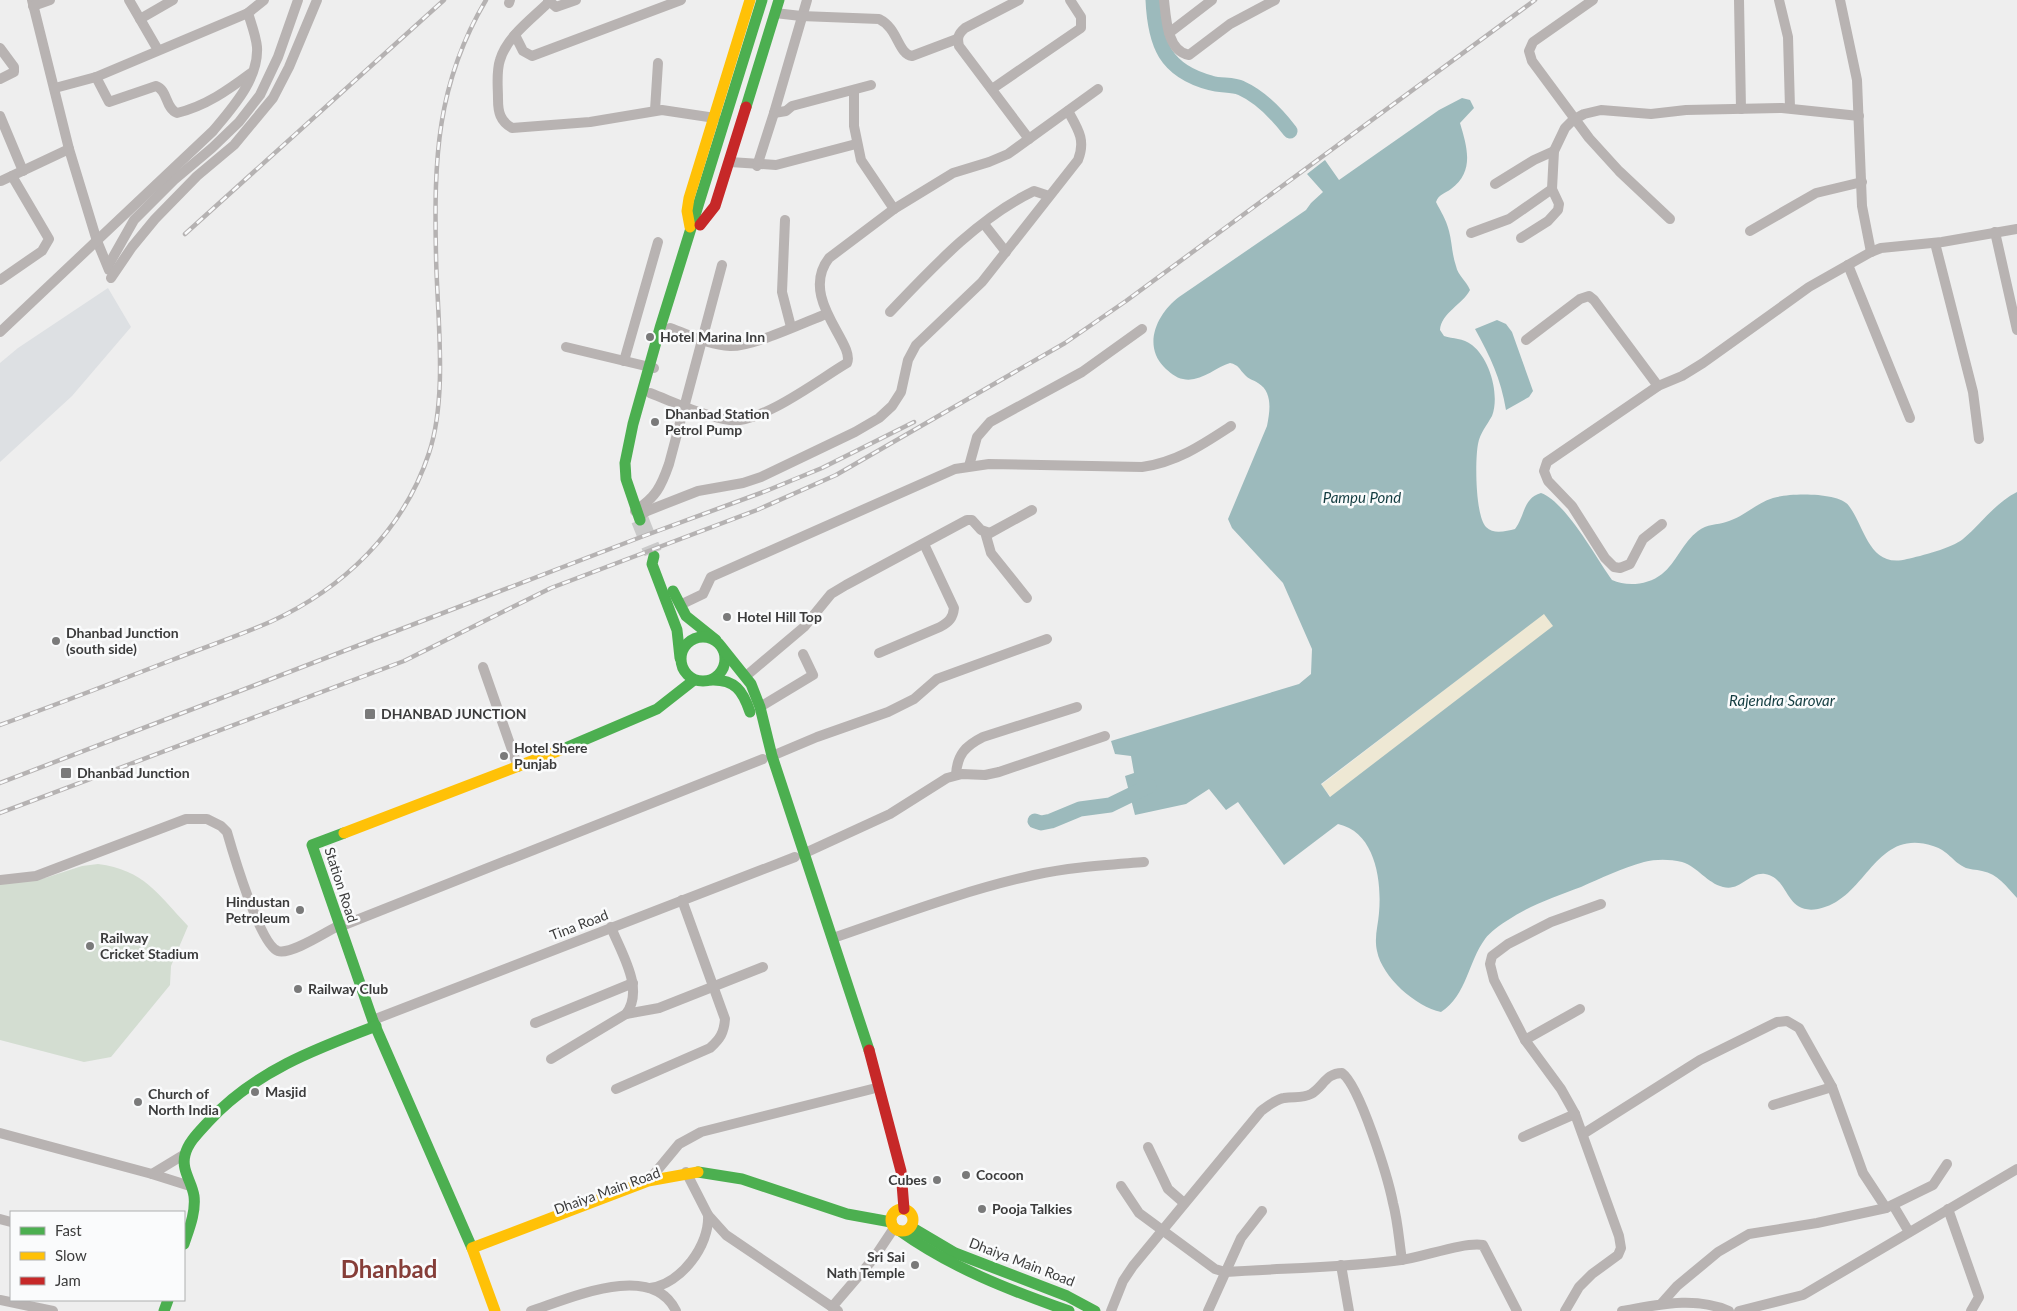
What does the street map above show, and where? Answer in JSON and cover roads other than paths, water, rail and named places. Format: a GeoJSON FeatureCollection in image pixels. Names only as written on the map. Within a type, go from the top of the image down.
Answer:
{"type":"FeatureCollection","features":[{"type":"Feature","properties":{"kind":"main road"},"geometry":{"type":"LineString","coordinates":[[693,234],[687,211],[689,198],[750,0]]}},
{"type":"Feature","properties":{"kind":"main road"},"geometry":{"type":"LineString","coordinates":[[708,190],[762,0]]}},
{"type":"Feature","properties":{"kind":"main road"},"geometry":{"type":"LineString","coordinates":[[638,516],[626,479],[625,463],[633,424],[653,367],[693,234],[770,0]]}},
{"type":"Feature","properties":{"kind":"main road"},"geometry":{"type":"LineString","coordinates":[[626,479],[632,467],[650,393],[653,367],[670,328],[693,234],[715,206],[779,0]]}},
{"type":"Feature","properties":{"kind":"main road"},"geometry":{"type":"LineString","coordinates":[[768,758],[760,707],[746,676],[720,645],[686,616],[660,562],[653,555],[652,564],[679,636],[681,662],[685,673],[694,680],[729,681],[742,692],[768,758],[872,1089],[900,1210]]}},
{"type":"Feature","properties":{"kind":"main road"},"geometry":{"type":"LineString","coordinates":[[681,662],[682,651],[694,639],[705,637],[720,645],[725,664],[720,674],[711,680]]}},
{"type":"Feature","properties":{"kind":"main road","name":"Station Road"},"geometry":{"type":"LineString","coordinates":[[495,1311],[474,1252],[412,1114],[374,1023],[338,926],[312,845],[518,767],[656,709],[694,680]]}},
{"type":"Feature","properties":{"kind":"main road"},"geometry":{"type":"LineString","coordinates":[[800,855],[834,938],[880,1086],[901,1171],[900,1210]]}},
{"type":"Feature","properties":{"kind":"main road"},"geometry":{"type":"LineString","coordinates":[[185,1240],[194,1201],[184,1167],[185,1154],[195,1137],[211,1118],[245,1085],[294,1058],[374,1023]]}},
{"type":"Feature","properties":{"kind":"main road","name":"Dhaiya Main Road"},"geometry":{"type":"LineString","coordinates":[[474,1252],[648,1182],[688,1176],[722,1174],[895,1229],[923,1247],[966,1270],[1069,1311]]}},
{"type":"Feature","properties":{"kind":"main road","name":"Dhaiya Main Road"},"geometry":{"type":"LineString","coordinates":[[474,1252],[688,1176],[752,1192],[853,1227]]}},
{"type":"Feature","properties":{"kind":"main road"},"geometry":{"type":"LineString","coordinates":[[875,1232],[895,1229],[906,1231],[914,1220],[912,1214],[900,1210]]}},
{"type":"Feature","properties":{"kind":"main road"},"geometry":{"type":"LineString","coordinates":[[895,1229],[891,1216],[900,1210]]}},
{"type":"Feature","properties":{"kind":"main road","name":"Dhaiya Main Road"},"geometry":{"type":"LineString","coordinates":[[911,1226],[932,1241],[967,1258],[1079,1299],[1095,1311]]}},
{"type":"Feature","properties":{"kind":"street"},"geometry":{"type":"LineString","coordinates":[[50,0],[33,3],[70,149],[97,241],[111,278],[132,247],[155,220],[197,176],[234,145],[272,98],[289,67],[317,0]]}},
{"type":"Feature","properties":{"kind":"street"},"geometry":{"type":"LineString","coordinates":[[129,0],[158,50]]}},
{"type":"Feature","properties":{"kind":"street"},"geometry":{"type":"LineString","coordinates":[[140,19],[173,0]]}},
{"type":"Feature","properties":{"kind":"street"},"geometry":{"type":"LineString","coordinates":[[56,88],[96,77],[248,13],[264,0]]}},
{"type":"Feature","properties":{"kind":"street"},"geometry":{"type":"LineString","coordinates":[[108,266],[134,220],[174,180],[225,135],[260,95],[278,57],[298,0]]}},
{"type":"Feature","properties":{"kind":"street"},"geometry":{"type":"LineString","coordinates":[[576,0],[556,7],[549,1],[515,35],[504,49],[497,74],[498,108],[500,118],[505,124],[512,128],[585,123],[655,110],[715,118]]}},
{"type":"Feature","properties":{"kind":"street"},"geometry":{"type":"LineString","coordinates":[[515,35],[523,51],[532,56],[681,0]]}},
{"type":"Feature","properties":{"kind":"street"},"geometry":{"type":"LineString","coordinates":[[758,166],[807,0]]}},
{"type":"Feature","properties":{"kind":"street"},"geometry":{"type":"LineString","coordinates":[[1019,0],[965,28],[959,33],[957,39],[959,46],[1029,139]]}},
{"type":"Feature","properties":{"kind":"street"},"geometry":{"type":"LineString","coordinates":[[992,89],[1081,28],[1081,17],[1070,0]]}},
{"type":"Feature","properties":{"kind":"street"},"geometry":{"type":"LineString","coordinates":[[1164,0],[1169,33],[1174,46],[1182,54],[1189,55],[1230,24],[1275,0]]}},
{"type":"Feature","properties":{"kind":"street"},"geometry":{"type":"LineString","coordinates":[[1169,33],[1212,0]]}},
{"type":"Feature","properties":{"kind":"street"},"geometry":{"type":"LineString","coordinates":[[1592,0],[1533,42],[1529,52],[1532,61],[1573,120],[1619,171],[1670,219]]}},
{"type":"Feature","properties":{"kind":"street"},"geometry":{"type":"LineString","coordinates":[[1739,0],[1741,109]]}},
{"type":"Feature","properties":{"kind":"street"},"geometry":{"type":"LineString","coordinates":[[1779,0],[1788,37],[1790,108]]}},
{"type":"Feature","properties":{"kind":"street"},"geometry":{"type":"LineString","coordinates":[[1840,0],[1857,80],[1862,206],[1871,252]]}},
{"type":"Feature","properties":{"kind":"street"},"geometry":{"type":"LineString","coordinates":[[0,332],[213,131],[238,101],[254,70],[257,47],[248,13]]}},
{"type":"Feature","properties":{"kind":"street"},"geometry":{"type":"LineString","coordinates":[[775,13],[879,19],[888,23],[904,52],[912,56],[957,39]]}},
{"type":"Feature","properties":{"kind":"street"},"geometry":{"type":"LineString","coordinates":[[0,48],[14,67],[14,72],[0,79]]}},
{"type":"Feature","properties":{"kind":"street"},"geometry":{"type":"LineString","coordinates":[[655,110],[658,63]]}},
{"type":"Feature","properties":{"kind":"street"},"geometry":{"type":"LineString","coordinates":[[96,77],[109,102],[156,86],[162,89],[170,107],[177,113],[193,109],[213,99],[254,70]]}},
{"type":"Feature","properties":{"kind":"street"},"geometry":{"type":"LineString","coordinates":[[774,113],[783,112],[796,105],[871,85]]}},
{"type":"Feature","properties":{"kind":"street"},"geometry":{"type":"LineString","coordinates":[[650,393],[685,407],[732,420],[749,419],[769,410],[847,363],[848,354],[826,314],[821,284],[823,266],[829,258],[894,208],[953,173],[1008,154],[1098,89]]}},
{"type":"Feature","properties":{"kind":"street"},"geometry":{"type":"LineString","coordinates":[[854,91],[856,144],[861,160],[894,208]]}},
{"type":"Feature","properties":{"kind":"street"},"geometry":{"type":"LineString","coordinates":[[1521,238],[1548,221],[1558,210],[1559,204],[1552,189],[1554,151],[1558,139],[1573,120],[1584,114],[1601,110],[1651,114],[1686,110],[1790,108],[1858,116]]}},
{"type":"Feature","properties":{"kind":"street"},"geometry":{"type":"LineString","coordinates":[[638,516],[698,491],[743,483],[761,477],[855,432],[879,418],[892,406],[901,392],[908,360],[916,345],[962,301],[1006,252],[1078,160],[1083,149],[1080,135],[1068,111]]}},
{"type":"Feature","properties":{"kind":"street"},"geometry":{"type":"LineString","coordinates":[[0,116],[23,171]]}},
{"type":"Feature","properties":{"kind":"street"},"geometry":{"type":"LineString","coordinates":[[730,162],[758,166],[792,162],[856,144]]}},
{"type":"Feature","properties":{"kind":"street"},"geometry":{"type":"LineString","coordinates":[[0,180],[70,149]]}},
{"type":"Feature","properties":{"kind":"street"},"geometry":{"type":"LineString","coordinates":[[1495,184],[1538,157],[1554,151]]}},
{"type":"Feature","properties":{"kind":"street"},"geometry":{"type":"LineString","coordinates":[[0,280],[42,251],[48,239],[12,176]]}},
{"type":"Feature","properties":{"kind":"street"},"geometry":{"type":"LineString","coordinates":[[1750,231],[1816,193],[1862,182]]}},
{"type":"Feature","properties":{"kind":"street"},"geometry":{"type":"LineString","coordinates":[[1471,233],[1509,219],[1552,189]]}},
{"type":"Feature","properties":{"kind":"street"},"geometry":{"type":"LineString","coordinates":[[890,312],[952,250],[984,224],[1034,191],[1049,196]]}},
{"type":"Feature","properties":{"kind":"street"},"geometry":{"type":"LineString","coordinates":[[784,220],[782,292],[790,327]]}},
{"type":"Feature","properties":{"kind":"street"},"geometry":{"type":"LineString","coordinates":[[984,224],[1006,252]]}},
{"type":"Feature","properties":{"kind":"street"},"geometry":{"type":"LineString","coordinates":[[1662,524],[1643,539],[1630,564],[1620,568],[1614,567],[1605,558],[1572,506],[1548,481],[1544,471],[1547,462],[1554,455],[1658,386],[1689,372],[1809,288],[1871,252],[1889,246],[1935,243],[2017,229]]}},
{"type":"Feature","properties":{"kind":"street"},"geometry":{"type":"LineString","coordinates":[[1996,232],[2017,330]]}},
{"type":"Feature","properties":{"kind":"street"},"geometry":{"type":"LineString","coordinates":[[624,361],[658,242]]}},
{"type":"Feature","properties":{"kind":"street"},"geometry":{"type":"LineString","coordinates":[[1935,243],[1973,392],[1979,439]]}},
{"type":"Feature","properties":{"kind":"street"},"geometry":{"type":"LineString","coordinates":[[638,516],[662,485],[685,407],[722,265]]}},
{"type":"Feature","properties":{"kind":"street"},"geometry":{"type":"LineString","coordinates":[[1848,265],[1910,418]]}},
{"type":"Feature","properties":{"kind":"street"},"geometry":{"type":"LineString","coordinates":[[1526,340],[1580,299],[1589,296],[1594,300],[1658,386]]}},
{"type":"Feature","properties":{"kind":"street"},"geometry":{"type":"LineString","coordinates":[[670,328],[701,340],[731,346],[752,344],[826,314]]}},
{"type":"Feature","properties":{"kind":"street"},"geometry":{"type":"LineString","coordinates":[[969,466],[977,437],[990,422],[1082,372],[1142,329]]}},
{"type":"Feature","properties":{"kind":"street"},"geometry":{"type":"LineString","coordinates":[[566,347],[653,367]]}},
{"type":"Feature","properties":{"kind":"street"},"geometry":{"type":"LineString","coordinates":[[680,605],[703,594],[711,577],[927,481],[969,466],[989,464],[1142,467],[1164,464],[1192,450],[1231,426]]}},
{"type":"Feature","properties":{"kind":"street"},"geometry":{"type":"LineString","coordinates":[[985,532],[994,530],[1032,510]]}},
{"type":"Feature","properties":{"kind":"street"},"geometry":{"type":"LineString","coordinates":[[746,676],[804,627],[831,594],[967,520],[972,520],[985,532],[991,553],[1028,598]]}},
{"type":"Feature","properties":{"kind":"street"},"geometry":{"type":"LineString","coordinates":[[879,653],[940,627],[949,622],[953,615],[954,608],[924,544]]}},
{"type":"Feature","properties":{"kind":"street"},"geometry":{"type":"LineString","coordinates":[[0,880],[36,876],[175,822],[201,818],[217,823],[226,832],[256,918],[272,948],[282,951],[298,947],[338,926],[768,758],[817,737],[882,716],[914,699],[937,679],[1047,639]]}},
{"type":"Feature","properties":{"kind":"street"},"geometry":{"type":"LineString","coordinates":[[760,707],[813,675],[803,654]]}},
{"type":"Feature","properties":{"kind":"street"},"geometry":{"type":"LineString","coordinates":[[483,667],[518,767]]}},
{"type":"Feature","properties":{"kind":"street"},"geometry":{"type":"LineString","coordinates":[[1077,707],[983,737],[970,744],[963,750],[956,761],[956,775],[970,773],[985,775],[999,772],[1104,736]]}},
{"type":"Feature","properties":{"kind":"street","name":"Tina Road"},"geometry":{"type":"LineString","coordinates":[[374,1023],[611,927],[800,855],[890,814],[956,775]]}},
{"type":"Feature","properties":{"kind":"street"},"geometry":{"type":"LineString","coordinates":[[834,938],[933,904],[1035,875],[1088,866],[1144,862]]}},
{"type":"Feature","properties":{"kind":"street"},"geometry":{"type":"LineString","coordinates":[[616,1089],[710,1048],[719,1040],[724,1030],[725,1020],[682,900]]}},
{"type":"Feature","properties":{"kind":"street"},"geometry":{"type":"LineString","coordinates":[[1565,1311],[1579,1287],[1592,1274],[1618,1255],[1621,1248],[1619,1236],[1584,1134],[1575,1114],[1561,1089],[1525,1040],[1490,970],[1492,956],[1508,944],[1551,922],[1601,904]]}},
{"type":"Feature","properties":{"kind":"street"},"geometry":{"type":"LineString","coordinates":[[611,927],[632,983],[634,998],[632,1006],[626,1014]]}},
{"type":"Feature","properties":{"kind":"street"},"geometry":{"type":"LineString","coordinates":[[551,1059],[626,1014],[659,1008],[763,967]]}},
{"type":"Feature","properties":{"kind":"street"},"geometry":{"type":"LineString","coordinates":[[535,1023],[632,983]]}},
{"type":"Feature","properties":{"kind":"street"},"geometry":{"type":"LineString","coordinates":[[1525,1040],[1580,1009]]}},
{"type":"Feature","properties":{"kind":"street"},"geometry":{"type":"LineString","coordinates":[[1584,1134],[1700,1060],[1777,1022],[1787,1021],[1800,1028],[1832,1087],[1864,1173],[1909,1232]]}},
{"type":"Feature","properties":{"kind":"street"},"geometry":{"type":"LineString","coordinates":[[1111,1311],[1123,1281],[1161,1231],[1261,1111],[1284,1098],[1304,1097],[1312,1093],[1330,1075],[1342,1073],[1351,1081],[1365,1116],[1391,1194],[1402,1260]]}},
{"type":"Feature","properties":{"kind":"street"},"geometry":{"type":"LineString","coordinates":[[1773,1105],[1832,1087]]}},
{"type":"Feature","properties":{"kind":"street"},"geometry":{"type":"LineString","coordinates":[[648,1182],[679,1144],[701,1132],[872,1089]]}},
{"type":"Feature","properties":{"kind":"street"},"geometry":{"type":"LineString","coordinates":[[1523,1138],[1575,1114]]}},
{"type":"Feature","properties":{"kind":"street"},"geometry":{"type":"LineString","coordinates":[[0,1133],[190,1186]]}},
{"type":"Feature","properties":{"kind":"street"},"geometry":{"type":"LineString","coordinates":[[1148,1147],[1168,1189],[1184,1203]]}},
{"type":"Feature","properties":{"kind":"street"},"geometry":{"type":"LineString","coordinates":[[152,1174],[171,1165],[185,1154]]}},
{"type":"Feature","properties":{"kind":"street"},"geometry":{"type":"LineString","coordinates":[[1662,1304],[1677,1286],[1718,1252],[1749,1234],[1817,1223],[1889,1207],[1933,1185],[1947,1164]]}},
{"type":"Feature","properties":{"kind":"street"},"geometry":{"type":"LineString","coordinates":[[1739,1311],[1803,1295],[2017,1169]]}},
{"type":"Feature","properties":{"kind":"street"},"geometry":{"type":"LineString","coordinates":[[688,1176],[708,1215],[736,1243],[835,1309],[895,1229]]}},
{"type":"Feature","properties":{"kind":"street"},"geometry":{"type":"LineString","coordinates":[[1121,1186],[1139,1213],[1215,1269],[1225,1272],[1402,1260],[1483,1245],[1517,1311]]}},
{"type":"Feature","properties":{"kind":"street"},"geometry":{"type":"LineString","coordinates":[[1948,1209],[1979,1297],[1971,1311]]}},
{"type":"Feature","properties":{"kind":"street"},"geometry":{"type":"LineString","coordinates":[[1208,1311],[1241,1238],[1262,1211]]}},
{"type":"Feature","properties":{"kind":"street"},"geometry":{"type":"LineString","coordinates":[[650,1288],[670,1282],[690,1262],[707,1233],[708,1215]]}},
{"type":"Feature","properties":{"kind":"street"},"geometry":{"type":"LineString","coordinates":[[1341,1264],[1349,1311]]}},
{"type":"Feature","properties":{"kind":"street"},"geometry":{"type":"LineString","coordinates":[[531,1311],[614,1286],[635,1285],[650,1288],[668,1297],[676,1311]]}},
{"type":"Feature","properties":{"kind":"street"},"geometry":{"type":"LineString","coordinates":[[0,1300],[51,1311]]}},
{"type":"Feature","properties":{"kind":"street"},"geometry":{"type":"LineString","coordinates":[[1622,1311],[1662,1304],[1708,1303],[1729,1311]]}},
{"type":"Feature","properties":{"kind":"water"},"geometry":{"type":"Polygon","coordinates":[[[1462,98],[1470,100],[1474,108],[1460,123],[1467,150],[1464,174],[1459,182],[1440,196],[1436,202],[1448,227],[1457,269],[1470,290],[1444,319],[1440,330],[1444,336],[1462,340],[1472,345],[1484,359],[1492,378],[1495,398],[1494,407],[1492,416],[1479,440],[1476,462],[1480,511],[1482,521],[1489,529],[1500,532],[1515,529],[1528,503],[1535,495],[1541,493],[1550,498],[1570,519],[1612,580],[1624,584],[1637,584],[1650,581],[1662,574],[1688,541],[1701,529],[1732,520],[1761,503],[1780,496],[1813,495],[1844,501],[1855,515],[1864,535],[1876,552],[1884,558],[1894,560],[1928,554],[1958,542],[2002,502],[2017,492],[2017,898],[1993,875],[1980,870],[1968,869],[1956,862],[1947,853],[1933,846],[1913,843],[1897,847],[1884,855],[1848,893],[1835,903],[1818,909],[1799,907],[1793,902],[1779,882],[1765,874],[1759,874],[1740,885],[1729,888],[1717,885],[1688,864],[1667,860],[1649,861],[1620,870],[1544,901],[1499,926],[1485,939],[1456,997],[1441,1012],[1421,1004],[1411,997],[1393,980],[1380,961],[1376,941],[1380,900],[1377,872],[1374,859],[1368,847],[1351,829],[1338,824],[1284,865],[1238,802],[1226,810],[1209,789],[1186,804],[1135,815],[1125,776],[1134,773],[1131,756],[1115,754],[1111,741],[1299,684],[1311,674],[1312,649],[1283,583],[1232,528],[1228,519],[1267,426],[1269,402],[1266,391],[1258,383],[1246,376],[1237,366],[1230,363],[1196,379],[1189,380],[1178,377],[1164,367],[1157,358],[1154,349],[1155,329],[1165,311],[1179,297],[1306,210],[1323,192],[1307,174],[1325,160],[1339,180],[1439,110],[1462,98]],[[1544,614],[1321,784],[1330,797],[1553,626],[1544,614]]]}},
{"type":"Feature","properties":{"kind":"water"},"geometry":{"type":"Polygon","coordinates":[[[1497,320],[1506,324],[1512,332],[1533,391],[1529,397],[1506,410],[1494,368],[1475,329],[1497,320]]]}},
{"type":"Feature","properties":{"kind":"waterway"},"geometry":{"type":"LineString","coordinates":[[1153,0],[1156,30],[1166,54],[1173,63],[1195,78],[1215,84],[1238,87],[1255,96],[1268,106],[1290,131]]}},
{"type":"Feature","properties":{"kind":"waterway"},"geometry":{"type":"LineString","coordinates":[[1035,821],[1041,823],[1051,821],[1080,809],[1110,805],[1149,786]]}},
{"type":"Feature","properties":{"kind":"tunnel"},"geometry":{"type":"LineString","coordinates":[[640,520],[653,553]]}},
{"type":"Feature","properties":{"kind":"railway"},"geometry":{"type":"LineString","coordinates":[[185,234],[444,0]]}},
{"type":"Feature","properties":{"kind":"railway"},"geometry":{"type":"LineString","coordinates":[[0,725],[246,632],[297,608],[346,574],[387,532],[404,507],[418,481],[429,453],[435,431],[438,406],[440,355],[436,187],[442,123],[457,62],[469,31],[486,0]]}},
{"type":"Feature","properties":{"kind":"railway"},"geometry":{"type":"LineString","coordinates":[[0,813],[404,661],[551,588],[757,510],[836,475],[1065,343],[1126,301],[1535,0]]}},
{"type":"Feature","properties":{"kind":"railway"},"geometry":{"type":"LineString","coordinates":[[0,783],[641,537],[766,491],[822,468],[914,422]]}},
{"type":"Feature","properties":{"kind":"place","name":"Hotel Marina Inn"},"geometry":{"type":"Point","coordinates":[650,337]}},
{"type":"Feature","properties":{"kind":"place","name":"Dhanbad Station Petrol Pump"},"geometry":{"type":"Point","coordinates":[655,422]}},
{"type":"Feature","properties":{"kind":"place","name":"Hotel Hill Top"},"geometry":{"type":"Point","coordinates":[727,617]}},
{"type":"Feature","properties":{"kind":"place","name":"Dhanbad Junction (south side)"},"geometry":{"type":"Point","coordinates":[56,641]}},
{"type":"Feature","properties":{"kind":"place","name":"DHANBAD JUNCTION"},"geometry":{"type":"Point","coordinates":[370,714]}},
{"type":"Feature","properties":{"kind":"place","name":"Hotel Shere Punjab"},"geometry":{"type":"Point","coordinates":[504,756]}},
{"type":"Feature","properties":{"kind":"place","name":"Dhanbad Junction"},"geometry":{"type":"Point","coordinates":[66,773]}},
{"type":"Feature","properties":{"kind":"place","name":"Hindustan Petroleum"},"geometry":{"type":"Point","coordinates":[300,910]}},
{"type":"Feature","properties":{"kind":"place","name":"Railway Cricket Stadium"},"geometry":{"type":"Point","coordinates":[90,946]}},
{"type":"Feature","properties":{"kind":"place","name":"Railway Club"},"geometry":{"type":"Point","coordinates":[298,989]}},
{"type":"Feature","properties":{"kind":"place","name":"Masjid"},"geometry":{"type":"Point","coordinates":[255,1092]}},
{"type":"Feature","properties":{"kind":"place","name":"Church of North India"},"geometry":{"type":"Point","coordinates":[138,1102]}},
{"type":"Feature","properties":{"kind":"place","name":"Cocoon"},"geometry":{"type":"Point","coordinates":[966,1175]}},
{"type":"Feature","properties":{"kind":"place","name":"Cubes"},"geometry":{"type":"Point","coordinates":[937,1180]}},
{"type":"Feature","properties":{"kind":"place","name":"Pooja Talkies"},"geometry":{"type":"Point","coordinates":[982,1209]}},
{"type":"Feature","properties":{"kind":"place","name":"Sri Sai Nath Temple"},"geometry":{"type":"Point","coordinates":[915,1265]}},
{"type":"Feature","properties":{"kind":"district","name":"Dhanbad"},"geometry":{"type":"Point","coordinates":[389,1270]}},
{"type":"Feature","properties":{"kind":"water label","name":"Pampu Pond"},"geometry":{"type":"Point","coordinates":[1362,498]}},
{"type":"Feature","properties":{"kind":"water label","name":"Rajendra Sarovar"},"geometry":{"type":"Point","coordinates":[1782,701]}}]}
